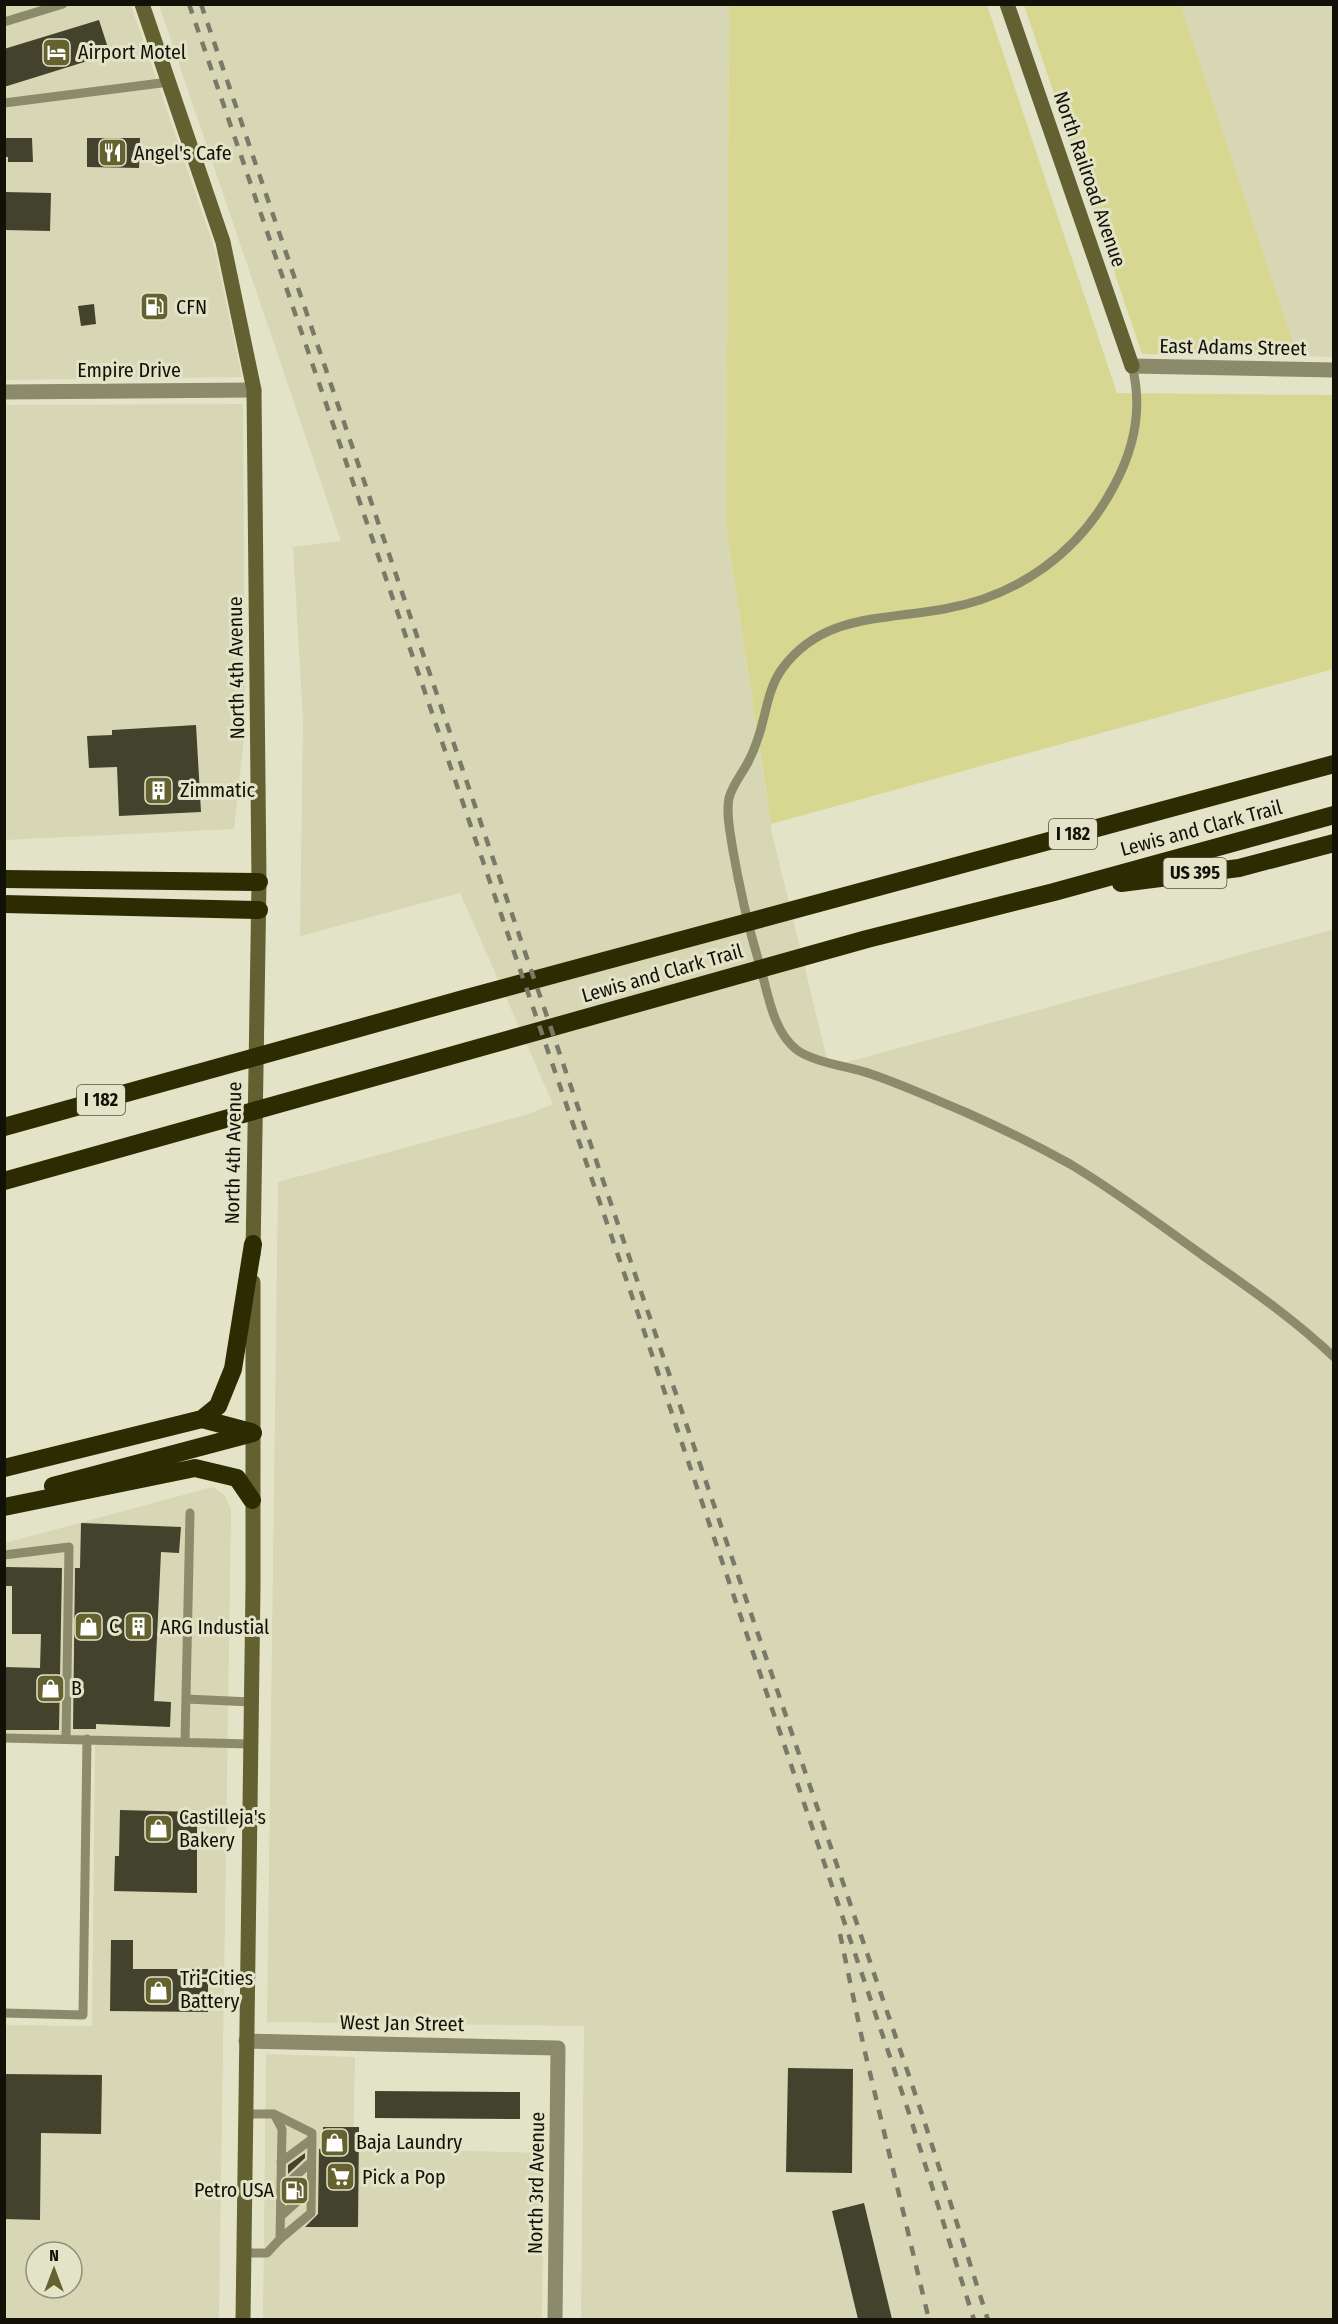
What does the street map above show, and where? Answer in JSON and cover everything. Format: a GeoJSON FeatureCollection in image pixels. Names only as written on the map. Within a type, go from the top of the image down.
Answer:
{"type":"FeatureCollection","features":[{"type":"Feature","properties":{"kind":"highway","name":"Lewis and Clark Trail"},"geometry":{"type":"LineString","coordinates":[[4,1127],[350,1030],[1334,763]]}},
{"type":"Feature","properties":{"kind":"highway","name":"Lewis and Clark Trail"},"geometry":{"type":"LineString","coordinates":[[4,1181],[867,939],[1054,892],[1334,815]]}},
{"type":"Feature","properties":{"kind":"highway","name":"US 395"},"geometry":{"type":"LineString","coordinates":[[1054,892],[1239,868],[1334,843]]}},
{"type":"Feature","properties":{"kind":"highway"},"geometry":{"type":"LineString","coordinates":[[4,879],[259,882]]}},
{"type":"Feature","properties":{"kind":"highway"},"geometry":{"type":"LineString","coordinates":[[4,904],[259,910]]}},
{"type":"Feature","properties":{"kind":"highway"},"geometry":{"type":"LineString","coordinates":[[4,1468],[202,1419],[218,1406],[233,1369],[253,1244]]}},
{"type":"Feature","properties":{"kind":"highway"},"geometry":{"type":"LineString","coordinates":[[202,1419],[253,1433]]}},
{"type":"Feature","properties":{"kind":"highway"},"geometry":{"type":"LineString","coordinates":[[4,1498],[253,1433]]}},
{"type":"Feature","properties":{"kind":"highway"},"geometry":{"type":"LineString","coordinates":[[4,1507],[195,1468],[237,1478],[252,1500]]}},
{"type":"Feature","properties":{"kind":"main road","name":"North 4th Avenue"},"geometry":{"type":"LineString","coordinates":[[142,4],[223,242],[254,390],[259,910],[253,1244],[251,1744],[243,2319]]}},
{"type":"Feature","properties":{"kind":"main road","name":"North Railroad Avenue"},"geometry":{"type":"LineString","coordinates":[[1007,4],[1132,366]]}},
{"type":"Feature","properties":{"kind":"street","name":"East Adams Street"},"geometry":{"type":"LineString","coordinates":[[1132,366],[1334,370]]}},
{"type":"Feature","properties":{"kind":"street","name":"Empire Drive"},"geometry":{"type":"LineString","coordinates":[[4,392],[254,390]]}},
{"type":"Feature","properties":{"kind":"street","name":"West Jan Street"},"geometry":{"type":"LineString","coordinates":[[246,2041],[558,2048]]}},
{"type":"Feature","properties":{"kind":"street","name":"North 3rd Avenue"},"geometry":{"type":"LineString","coordinates":[[555,2319],[558,2048]]}},
{"type":"Feature","properties":{"kind":"lane"},"geometry":{"type":"LineString","coordinates":[[4,22],[63,4]]}},
{"type":"Feature","properties":{"kind":"lane"},"geometry":{"type":"LineString","coordinates":[[4,103],[169,82]]}},
{"type":"Feature","properties":{"kind":"lane"},"geometry":{"type":"LineString","coordinates":[[1132,366],[1137,407],[1133,441],[1105,504],[1074,544],[1021,584],[983,600],[945,609],[877,618],[835,627],[807,643],[784,666],[773,686],[753,753],[730,796],[728,821],[735,865],[755,949],[772,1007],[780,1028],[792,1046],[804,1055],[871,1074],[918,1092],[1004,1130],[1064,1161],[1115,1192],[1238,1280],[1334,1357]]}},
{"type":"Feature","properties":{"kind":"lane"},"geometry":{"type":"LineString","coordinates":[[185,1742],[190,1513]]}},
{"type":"Feature","properties":{"kind":"lane"},"geometry":{"type":"LineString","coordinates":[[4,1555],[69,1547],[66,1739]]}},
{"type":"Feature","properties":{"kind":"lane"},"geometry":{"type":"LineString","coordinates":[[186,1699],[251,1702]]}},
{"type":"Feature","properties":{"kind":"lane"},"geometry":{"type":"LineString","coordinates":[[4,1738],[251,1744]]}},
{"type":"Feature","properties":{"kind":"lane"},"geometry":{"type":"LineString","coordinates":[[4,2013],[83,2015],[87,1739]]}},
{"type":"Feature","properties":{"kind":"lane"},"geometry":{"type":"LineString","coordinates":[[243,2253],[267,2253],[311,2213],[312,2133],[274,2114],[245,2114]]}},
{"type":"Feature","properties":{"kind":"lane"},"geometry":{"type":"LineString","coordinates":[[274,2114],[282,2129],[280,2239]]}},
{"type":"Feature","properties":{"kind":"lane"},"geometry":{"type":"LineString","coordinates":[[281,2162],[312,2139]]}},
{"type":"Feature","properties":{"kind":"lane"},"geometry":{"type":"LineString","coordinates":[[281,2189],[311,2162]]}},
{"type":"Feature","properties":{"kind":"lane"},"geometry":{"type":"LineString","coordinates":[[280,2216],[311,2189]]}},
{"type":"Feature","properties":{"kind":"shaded area"},"geometry":{"type":"Polygon","coordinates":[[[4,5],[131,5],[215,250],[242,377],[5,380],[4,5]]]}},
{"type":"Feature","properties":{"kind":"shaded area"},"geometry":{"type":"Polygon","coordinates":[[[159,5],[729,5],[726,526],[772,833],[829,1067],[1331,930],[1334,937],[1333,2319],[581,2319],[584,2026],[267,2022],[278,1182],[529,1114],[553,1104],[460,893],[300,936],[303,721],[293,547],[341,541],[159,5]]]}},
{"type":"Feature","properties":{"kind":"shaded area"},"geometry":{"type":"Polygon","coordinates":[[[729,5],[987,5],[1117,393],[1333,395],[1333,669],[771,824],[726,526],[729,5]]]}},
{"type":"Feature","properties":{"kind":"shaded area"},"geometry":{"type":"Polygon","coordinates":[[[1024,5],[1181,5],[1298,356],[1142,354],[1024,5]]]}},
{"type":"Feature","properties":{"kind":"shaded area"},"geometry":{"type":"Polygon","coordinates":[[[1181,5],[1333,5],[1333,357],[1298,356],[1181,5]]]}},
{"type":"Feature","properties":{"kind":"shaded area"},"geometry":{"type":"Polygon","coordinates":[[[243,404],[245,729],[234,829],[5,840],[5,405],[243,404]]]}},
{"type":"Feature","properties":{"kind":"shaded area"},"geometry":{"type":"Polygon","coordinates":[[[213,1487],[225,1496],[231,1510],[219,2319],[5,2319],[4,2025],[92,2026],[95,1741],[5,1739],[5,1543],[213,1487]]]}},
{"type":"Feature","properties":{"kind":"shaded area"},"geometry":{"type":"Polygon","coordinates":[[[266,2054],[355,2057],[353,2148],[544,2153],[542,2319],[263,2320],[266,2054]]]}},
{"type":"Feature","properties":{"kind":"building","name":"Airport Motel"},"geometry":{"type":"Polygon","coordinates":[[[99,20],[110,54],[4,87],[4,49],[99,20]]]}},
{"type":"Feature","properties":{"kind":"building"},"geometry":{"type":"Polygon","coordinates":[[[4,138],[32,138],[33,162],[8,162],[8,157],[4,157],[4,138]]]}},
{"type":"Feature","properties":{"kind":"building","name":"Angel's Cafe"},"geometry":{"type":"Polygon","coordinates":[[[87,138],[140,138],[139,168],[87,167],[87,138]]]}},
{"type":"Feature","properties":{"kind":"building"},"geometry":{"type":"Polygon","coordinates":[[[4,192],[51,193],[50,231],[4,230],[4,192]]]}},
{"type":"Feature","properties":{"kind":"building","name":"CFN"},"geometry":{"type":"Polygon","coordinates":[[[164,296],[167,316],[146,319],[143,299],[164,296]]]}},
{"type":"Feature","properties":{"kind":"building"},"geometry":{"type":"Polygon","coordinates":[[[94,304],[96,324],[81,326],[78,306],[94,304]]]}},
{"type":"Feature","properties":{"kind":"building","name":"Zimmatic"},"geometry":{"type":"Polygon","coordinates":[[[196,725],[201,812],[119,816],[117,767],[89,768],[87,736],[112,735],[112,730],[196,725]]]}},
{"type":"Feature","properties":{"kind":"building"},"geometry":{"type":"Polygon","coordinates":[[[81,1523],[181,1527],[179,1553],[161,1552],[154,1701],[171,1702],[170,1727],[96,1724],[96,1729],[73,1729],[75,1568],[80,1568],[81,1523]]]}},
{"type":"Feature","properties":{"kind":"building"},"geometry":{"type":"Polygon","coordinates":[[[6,1567],[62,1568],[59,1730],[4,1730],[4,1667],[40,1668],[41,1634],[12,1634],[12,1586],[6,1586],[6,1567]]]}},
{"type":"Feature","properties":{"kind":"building"},"geometry":{"type":"Polygon","coordinates":[[[120,1810],[197,1812],[197,1893],[114,1891],[115,1856],[119,1856],[120,1810]]]}},
{"type":"Feature","properties":{"kind":"building","name":"Tri-Cities Battery"},"geometry":{"type":"Polygon","coordinates":[[[111,1940],[133,1940],[133,1969],[208,1969],[208,2012],[110,2011],[111,1940]]]}},
{"type":"Feature","properties":{"kind":"building"},"geometry":{"type":"Polygon","coordinates":[[[788,2068],[853,2069],[852,2173],[786,2172],[788,2068]]]}},
{"type":"Feature","properties":{"kind":"building"},"geometry":{"type":"Polygon","coordinates":[[[4,2074],[102,2075],[101,2134],[41,2133],[40,2220],[4,2219],[4,2074]]]}},
{"type":"Feature","properties":{"kind":"building"},"geometry":{"type":"Polygon","coordinates":[[[375,2091],[520,2092],[520,2119],[375,2118],[375,2091]]]}},
{"type":"Feature","properties":{"kind":"building","name":"Pick a Pop"},"geometry":{"type":"Polygon","coordinates":[[[323,2127],[359,2127],[358,2227],[305,2227],[318,2214],[319,2149],[323,2149],[323,2127]]]}},
{"type":"Feature","properties":{"kind":"building"},"geometry":{"type":"Polygon","coordinates":[[[305,2153],[305,2158],[288,2174],[288,2165],[305,2153]]]}},
{"type":"Feature","properties":{"kind":"building"},"geometry":{"type":"Polygon","coordinates":[[[305,2177],[305,2186],[287,2201],[288,2192],[305,2177]]]}},
{"type":"Feature","properties":{"kind":"building"},"geometry":{"type":"Polygon","coordinates":[[[864,2203],[892,2319],[858,2319],[832,2211],[864,2203]]]}},
{"type":"Feature","properties":{"kind":"railway"},"geometry":{"type":"LineString","coordinates":[[189,4],[646,1337],[908,2110],[974,2320]]}},
{"type":"Feature","properties":{"kind":"railway"},"geometry":{"type":"LineString","coordinates":[[201,4],[921,2111],[988,2320]]}},
{"type":"Feature","properties":{"kind":"railway"},"geometry":{"type":"LineString","coordinates":[[840,1934],[864,2048],[929,2320]]}},
{"type":"Feature","properties":{"kind":"place","name":"Airport Motel"},"geometry":{"type":"Point","coordinates":[57,52]}},
{"type":"Feature","properties":{"kind":"place","name":"Angel's Cafe"},"geometry":{"type":"Point","coordinates":[113,153]}},
{"type":"Feature","properties":{"kind":"place","name":"CFN"},"geometry":{"type":"Point","coordinates":[155,307]}},
{"type":"Feature","properties":{"kind":"place","name":"Zimmatic"},"geometry":{"type":"Point","coordinates":[159,790]}},
{"type":"Feature","properties":{"kind":"place","name":"C"},"geometry":{"type":"Point","coordinates":[88,1626]}},
{"type":"Feature","properties":{"kind":"place","name":"ARG Industial"},"geometry":{"type":"Point","coordinates":[139,1627]}},
{"type":"Feature","properties":{"kind":"place","name":"B"},"geometry":{"type":"Point","coordinates":[50,1688]}},
{"type":"Feature","properties":{"kind":"place","name":"Castilleja's Bakery"},"geometry":{"type":"Point","coordinates":[158,1829]}},
{"type":"Feature","properties":{"kind":"place","name":"Tri-Cities Battery"},"geometry":{"type":"Point","coordinates":[159,1990]}},
{"type":"Feature","properties":{"kind":"place","name":"Baja Laundry"},"geometry":{"type":"Point","coordinates":[335,2142]}},
{"type":"Feature","properties":{"kind":"place","name":"Pick a Pop"},"geometry":{"type":"Point","coordinates":[341,2177]}},
{"type":"Feature","properties":{"kind":"place","name":"Petro USA"},"geometry":{"type":"Point","coordinates":[295,2190]}}]}
